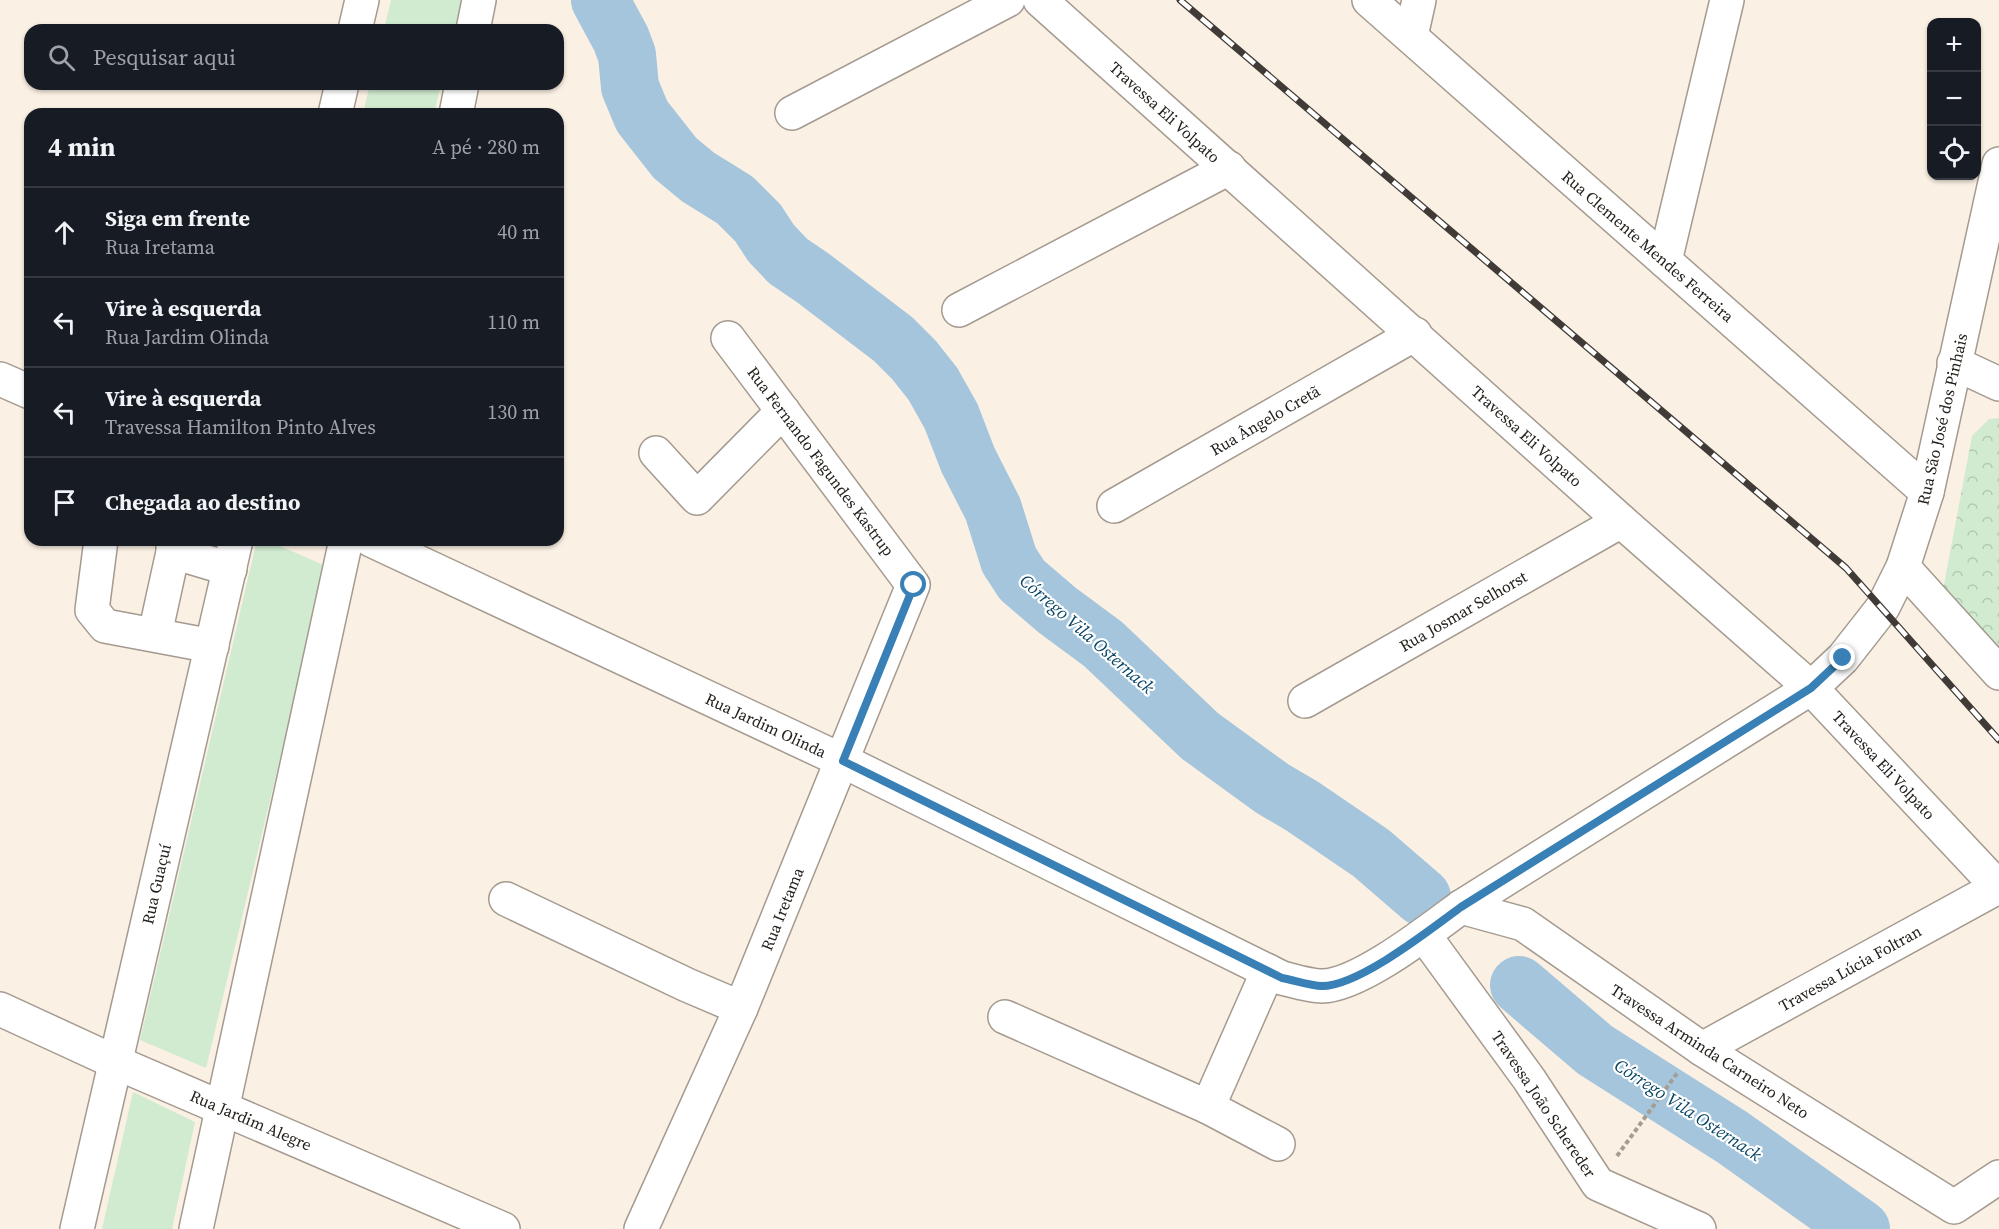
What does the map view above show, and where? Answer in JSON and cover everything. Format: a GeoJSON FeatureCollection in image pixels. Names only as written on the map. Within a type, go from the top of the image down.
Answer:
{"type":"FeatureCollection","features":[{"type":"Feature","properties":{"kind":"street"},"geometry":{"type":"LineString","coordinates":[[356,24],[362,0]]}},
{"type":"Feature","properties":{"kind":"street"},"geometry":{"type":"LineString","coordinates":[[474,24],[479,0]]}},
{"type":"Feature","properties":{"kind":"street"},"geometry":{"type":"LineString","coordinates":[[792,113],[1008,0]]}},
{"type":"Feature","properties":{"kind":"street","name":"Travessa Eli Volpato"},"geometry":{"type":"LineString","coordinates":[[1040,0],[1621,521],[1811,688],[1999,887]]}},
{"type":"Feature","properties":{"kind":"street","name":"Rua Clemente Mendes Ferreira"},"geometry":{"type":"LineString","coordinates":[[1369,0],[1927,492]]}},
{"type":"Feature","properties":{"kind":"street"},"geometry":{"type":"LineString","coordinates":[[1410,36],[1419,0]]}},
{"type":"Feature","properties":{"kind":"street"},"geometry":{"type":"LineString","coordinates":[[1665,261],[1727,0]]}},
{"type":"Feature","properties":{"kind":"street"},"geometry":{"type":"LineString","coordinates":[[336,108],[341,90]]}},
{"type":"Feature","properties":{"kind":"street"},"geometry":{"type":"LineString","coordinates":[[457,108],[461,90]]}},
{"type":"Feature","properties":{"kind":"street","name":"Rua São José dos Pinhais"},"geometry":{"type":"LineString","coordinates":[[1323,986],[1356,978],[1424,935],[1461,907],[1811,688],[1843,658],[1883,607],[1903,567],[1927,492],[1999,164]]}},
{"type":"Feature","properties":{"kind":"street"},"geometry":{"type":"LineString","coordinates":[[959,310],[1229,168]]}},
{"type":"Feature","properties":{"kind":"street","name":"Rua Ângelo Cretã"},"geometry":{"type":"LineString","coordinates":[[1114,506],[1415,334]]}},
{"type":"Feature","properties":{"kind":"street","name":"Rua Fernando Fagundes Kastrup"},"geometry":{"type":"LineString","coordinates":[[728,338],[914,585]]}},
{"type":"Feature","properties":{"kind":"street"},"geometry":{"type":"LineString","coordinates":[[1954,363],[1999,384]]}},
{"type":"Feature","properties":{"kind":"street"},"geometry":{"type":"LineString","coordinates":[[0,379],[24,389]]}},
{"type":"Feature","properties":{"kind":"street"},"geometry":{"type":"LineString","coordinates":[[656,453],[697,498],[783,411]]}},
{"type":"Feature","properties":{"kind":"street","name":"Rua Josmar Selhorst"},"geometry":{"type":"LineString","coordinates":[[1305,701],[1621,521]]}},
{"type":"Feature","properties":{"kind":"street"},"geometry":{"type":"LineString","coordinates":[[100,546],[92,610],[105,626],[212,646]]}},
{"type":"Feature","properties":{"kind":"street"},"geometry":{"type":"LineString","coordinates":[[155,634],[173,546],[233,554]]}},
{"type":"Feature","properties":{"kind":"street"},"geometry":{"type":"LineString","coordinates":[[196,1229],[345,546]]}},
{"type":"Feature","properties":{"kind":"street","name":"Rua Jardim Olinda"},"geometry":{"type":"LineString","coordinates":[[384,546],[843,761],[1282,978],[1323,986]]}},
{"type":"Feature","properties":{"kind":"street","name":"Rua Guaçuí"},"geometry":{"type":"LineString","coordinates":[[76,1229],[233,554]]}},
{"type":"Feature","properties":{"kind":"street"},"geometry":{"type":"LineString","coordinates":[[1903,567],[1999,673]]}},
{"type":"Feature","properties":{"kind":"street","name":"Rua Iretama"},"geometry":{"type":"LineString","coordinates":[[641,1229],[741,1008],[914,585]]}},
{"type":"Feature","properties":{"kind":"street","name":"Travessa Lúcia Foltran"},"geometry":{"type":"LineString","coordinates":[[1690,1059],[1999,887]]}},
{"type":"Feature","properties":{"kind":"street"},"geometry":{"type":"LineString","coordinates":[[506,899],[676,980],[741,1008]]}},
{"type":"Feature","properties":{"kind":"street","name":"Travessa Arminda Carneiro Neto"},"geometry":{"type":"LineString","coordinates":[[1461,907],[1522,924],[1690,1059],[1954,1207],[1999,1177]]}},
{"type":"Feature","properties":{"kind":"street","name":"Travessa João Schereder"},"geometry":{"type":"LineString","coordinates":[[1424,935],[1529,1079],[1598,1184],[1699,1229]]}},
{"type":"Feature","properties":{"kind":"street"},"geometry":{"type":"LineString","coordinates":[[1208,1107],[1268,971]]}},
{"type":"Feature","properties":{"kind":"street","name":"Rua Jardim Alegre"},"geometry":{"type":"LineString","coordinates":[[0,1009],[115,1062],[503,1229]]}},
{"type":"Feature","properties":{"kind":"street"},"geometry":{"type":"LineString","coordinates":[[1005,1017],[1208,1107],[1278,1144]]}},
{"type":"Feature","properties":{"kind":"path"},"geometry":{"type":"LineString","coordinates":[[1641,1121],[1690,1059]]}},
{"type":"Feature","properties":{"kind":"green space"},"geometry":{"type":"Polygon","coordinates":[[[391,0],[462,0],[456,24],[385,24],[391,0]]]}},
{"type":"Feature","properties":{"kind":"green space"},"geometry":{"type":"Polygon","coordinates":[[[369,90],[440,90],[435,108],[364,108],[369,90]]]}},
{"type":"Feature","properties":{"kind":"green space"},"geometry":{"type":"Polygon","coordinates":[[[1999,418],[1999,659],[1943,590],[1972,436],[1989,419],[1999,418]]]}},
{"type":"Feature","properties":{"kind":"green space"},"geometry":{"type":"Polygon","coordinates":[[[256,546],[280,546],[326,566],[206,1068],[140,1040],[256,546]]]}},
{"type":"Feature","properties":{"kind":"green space"},"geometry":{"type":"Polygon","coordinates":[[[133,1092],[195,1122],[172,1229],[102,1229],[133,1092]]]}},
{"type":"Feature","properties":{"kind":"waterway","name":"Córrego Vila Osternack"},"geometry":{"type":"LineString","coordinates":[[600,0],[627,55],[630,87],[642,116],[675,158],[698,177],[735,200],[758,223],[771,243],[788,261],[893,339],[933,384],[951,416],[968,460],[993,509],[1009,560],[1022,580],[1057,610],[1103,644],[1200,736],[1273,789],[1371,853],[1422,897]]}},
{"type":"Feature","properties":{"kind":"waterway","name":"Córrego Vila Osternack"},"geometry":{"type":"LineString","coordinates":[[1519,985],[1595,1050],[1732,1137],[1861,1229]]}},
{"type":"Feature","properties":{"kind":"railway"},"geometry":{"type":"LineString","coordinates":[[1180,0],[1846,568],[1999,740]]}},
{"type":"Feature","properties":{"kind":"route"},"geometry":{"type":"LineString","coordinates":[[914,585],[843,761],[1282,978],[1323,986],[1356,978],[1424,935],[1461,907],[1811,688],[1843,658]]}}]}
